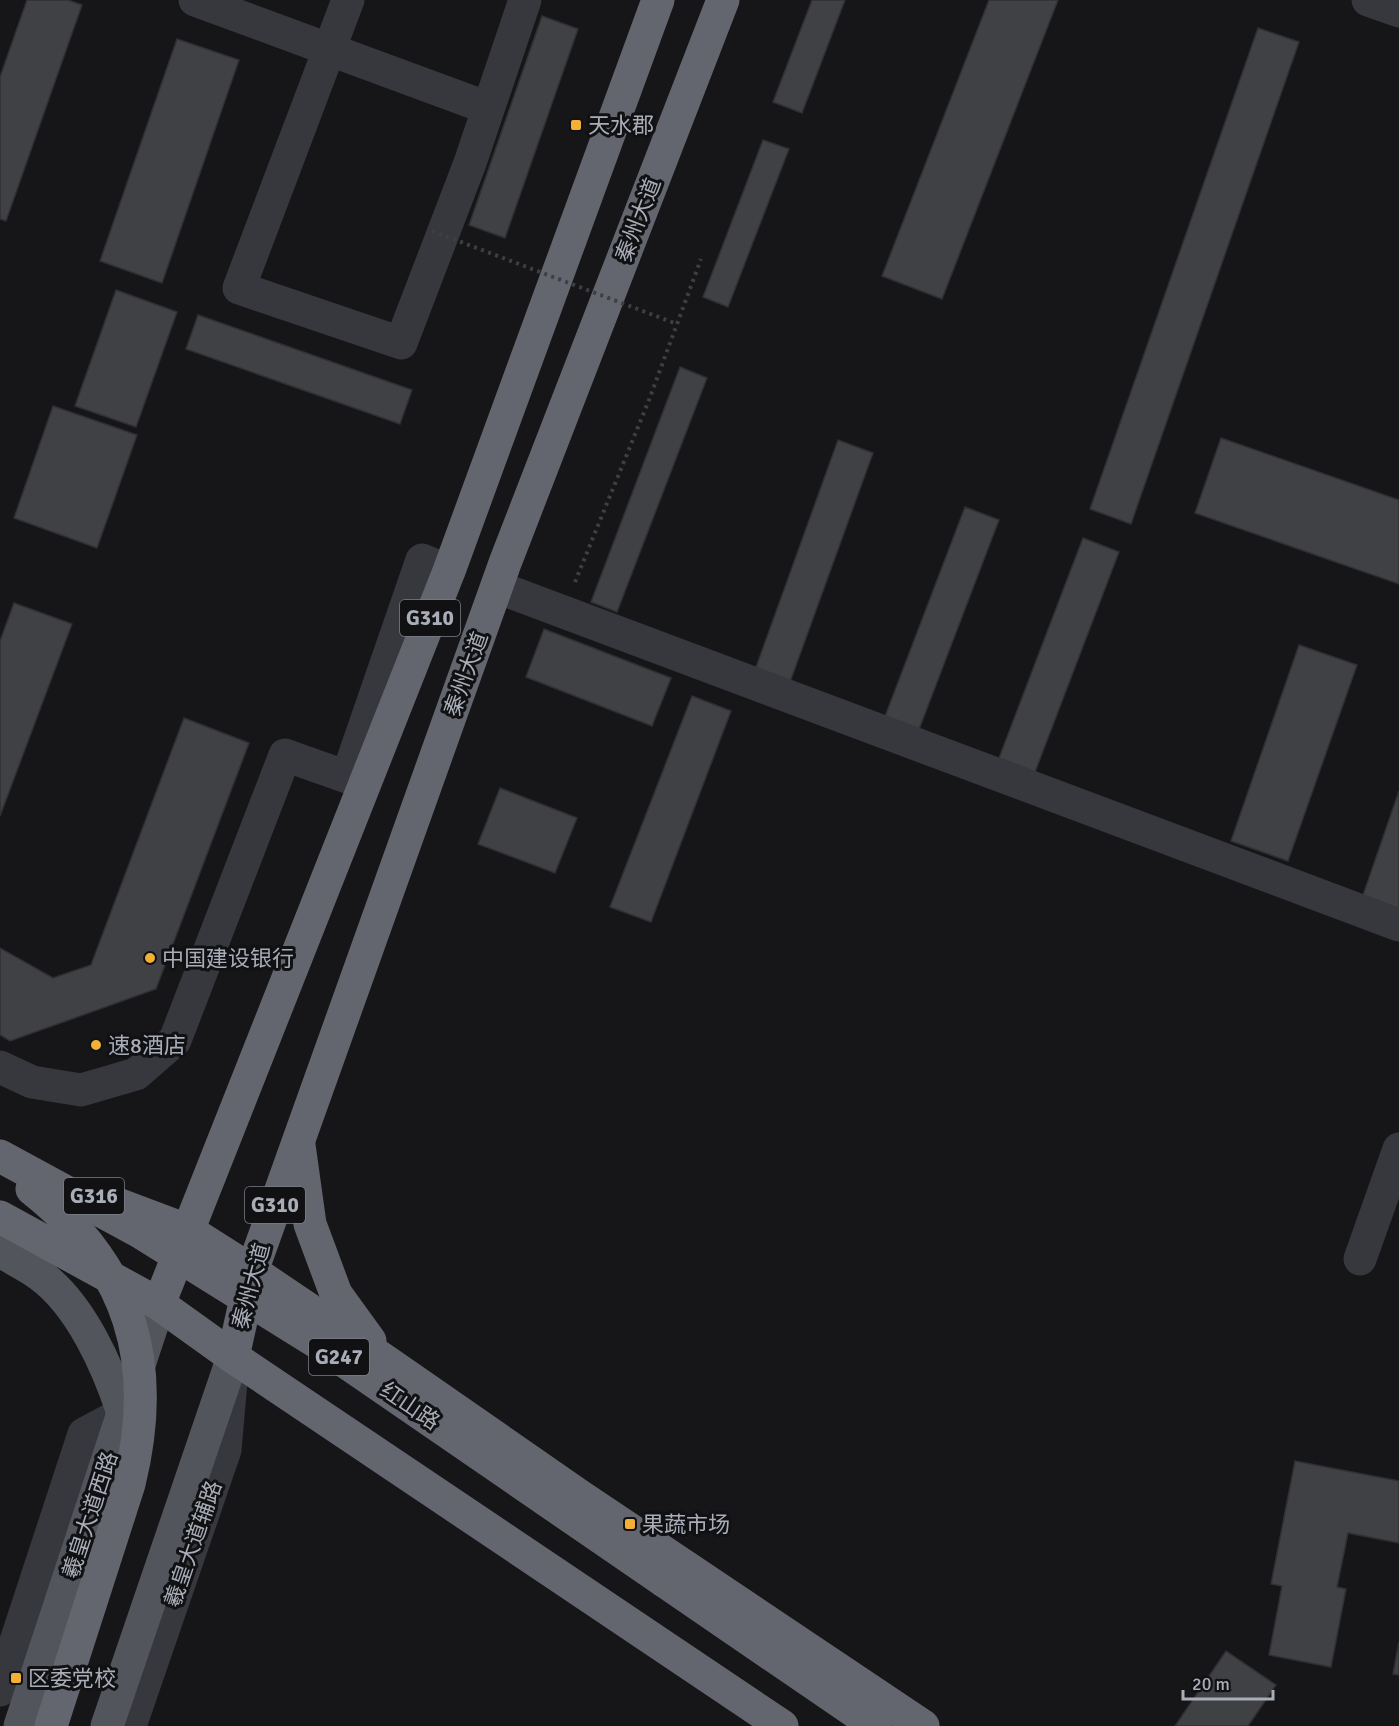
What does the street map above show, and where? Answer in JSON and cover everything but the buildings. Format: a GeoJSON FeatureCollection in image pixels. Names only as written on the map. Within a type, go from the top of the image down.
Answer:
{"type":"FeatureCollection","features":[{"type":"Feature","properties":{"kind":"highway","name":"G310"},"geometry":{"type":"LineString","coordinates":[[189,1231],[448,571],[658,0]]}},
{"type":"Feature","properties":{"kind":"highway","name":"秦州大道"},"geometry":{"type":"LineString","coordinates":[[233,1357],[252,1271],[497,587],[723,0]]}},
{"type":"Feature","properties":{"kind":"highway"},"geometry":{"type":"LineString","coordinates":[[299,1140],[310,1224],[336,1294],[384,1360]]}},
{"type":"Feature","properties":{"kind":"highway","name":"G316"},"geometry":{"type":"LineString","coordinates":[[0,1160],[189,1231],[252,1271]]}},
{"type":"Feature","properties":{"kind":"highway"},"geometry":{"type":"LineString","coordinates":[[0,1160],[58,1210],[81,1234],[100,1260],[117,1289],[129,1319],[137,1352],[141,1385],[139,1440],[129,1484],[51,1726]]}},
{"type":"Feature","properties":{"kind":"highway","name":"红山路"},"geometry":{"type":"LineString","coordinates":[[0,1160],[140,1232],[315,1341],[876,1726]]}},
{"type":"Feature","properties":{"kind":"highway","name":"G247"},"geometry":{"type":"LineString","coordinates":[[0,1217],[159,1304],[233,1357],[774,1723]]}},
{"type":"Feature","properties":{"kind":"highway"},"geometry":{"type":"LineString","coordinates":[[159,1304],[189,1231]]}},
{"type":"Feature","properties":{"kind":"highway"},"geometry":{"type":"LineString","coordinates":[[252,1271],[384,1360]]}},
{"type":"Feature","properties":{"kind":"highway","name":"G247"},"geometry":{"type":"LineString","coordinates":[[384,1360],[580,1496],[924,1726]]}},
{"type":"Feature","properties":{"kind":"main road"},"geometry":{"type":"LineString","coordinates":[[0,1251],[41,1276],[65,1300],[101,1355],[114,1383],[123,1413]]}},
{"type":"Feature","properties":{"kind":"main road","name":"羲皇大道西路"},"geometry":{"type":"LineString","coordinates":[[20,1726],[159,1304]]}},
{"type":"Feature","properties":{"kind":"main road"},"geometry":{"type":"LineString","coordinates":[[107,1726],[233,1357]]}},
{"type":"Feature","properties":{"kind":"lane"},"geometry":{"type":"LineString","coordinates":[[195,0],[488,108]]}},
{"type":"Feature","properties":{"kind":"lane"},"geometry":{"type":"LineString","coordinates":[[348,0],[239,288],[401,342],[470,163],[525,0]]}},
{"type":"Feature","properties":{"kind":"lane"},"geometry":{"type":"LineString","coordinates":[[1368,0],[1399,11]]}},
{"type":"Feature","properties":{"kind":"lane"},"geometry":{"type":"LineString","coordinates":[[0,1067],[32,1082],[81,1090],[136,1074],[176,1040],[285,755],[347,777],[422,560],[448,571]]}},
{"type":"Feature","properties":{"kind":"lane"},"geometry":{"type":"LineString","coordinates":[[497,587],[1399,925]]}},
{"type":"Feature","properties":{"kind":"lane"},"geometry":{"type":"LineString","coordinates":[[1360,1259],[1399,1149]]}},
{"type":"Feature","properties":{"kind":"lane","name":"羲皇大道辅路"},"geometry":{"type":"LineString","coordinates":[[130,1726],[225,1450],[233,1357]]}},
{"type":"Feature","properties":{"kind":"lane"},"geometry":{"type":"LineString","coordinates":[[0,1690],[84,1434],[123,1413]]}},
{"type":"Feature","properties":{"kind":"path"},"geometry":{"type":"LineString","coordinates":[[432,231],[677,324]]}},
{"type":"Feature","properties":{"kind":"path"},"geometry":{"type":"LineString","coordinates":[[563,612],[644,411],[701,259]]}},
{"type":"Feature","properties":{"kind":"place","name":"天水郡"},"geometry":{"type":"Point","coordinates":[576,125]}},
{"type":"Feature","properties":{"kind":"place","name":"中国建设银行"},"geometry":{"type":"Point","coordinates":[150,958]}},
{"type":"Feature","properties":{"kind":"place","name":"速8酒店"},"geometry":{"type":"Point","coordinates":[96,1045]}},
{"type":"Feature","properties":{"kind":"place","name":"果蔬市场"},"geometry":{"type":"Point","coordinates":[630,1524]}},
{"type":"Feature","properties":{"kind":"place","name":"区委党校"},"geometry":{"type":"Point","coordinates":[16,1678]}}]}
